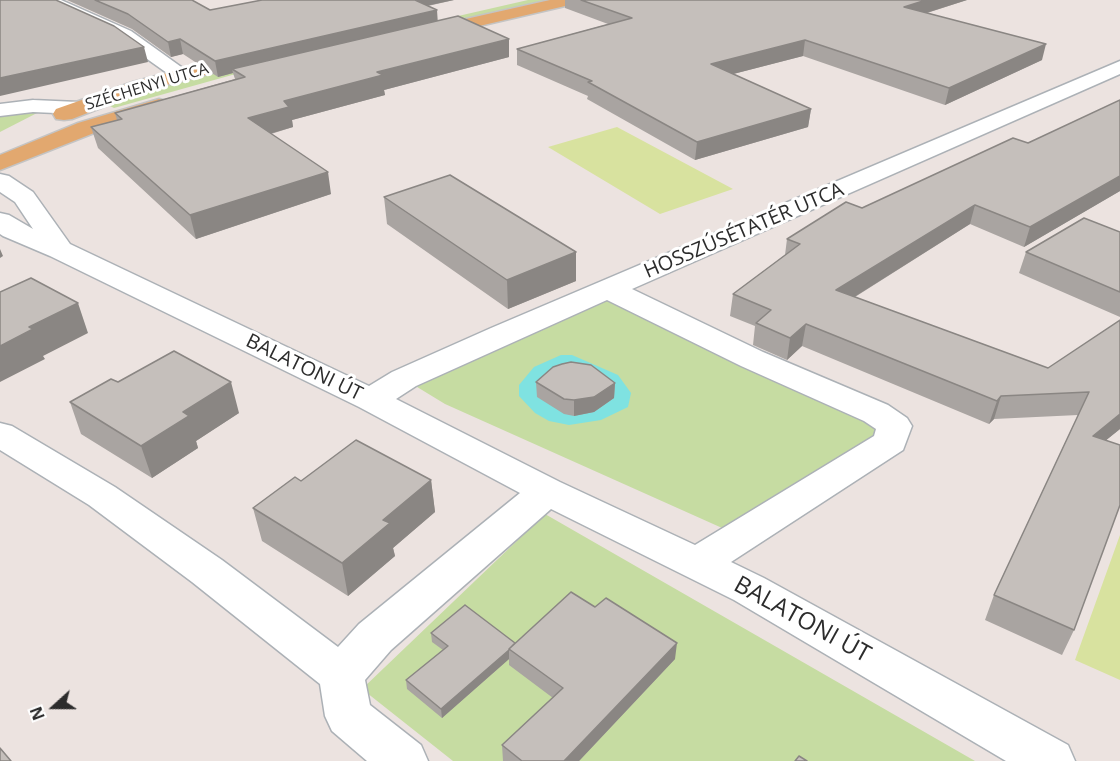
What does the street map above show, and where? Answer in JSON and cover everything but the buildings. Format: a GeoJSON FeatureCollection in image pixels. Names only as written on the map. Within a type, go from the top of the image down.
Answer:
{"type":"FeatureCollection","features":[{"type":"Feature","properties":{"kind":"main road"},"geometry":{"type":"LineString","coordinates":[[510,0],[419,28],[572,0]]}},
{"type":"Feature","properties":{"kind":"main road","name":"SZÉCHENYI UTCA"},"geometry":{"type":"LineString","coordinates":[[33,126],[78,108],[181,74],[268,53]]}},
{"type":"Feature","properties":{"kind":"main road","name":"SZÉCHENYI UTCA"},"geometry":{"type":"LineString","coordinates":[[0,163],[86,128],[181,98]]}},
{"type":"Feature","properties":{"kind":"street"},"geometry":{"type":"LineString","coordinates":[[48,0],[125,35],[181,74]]}},
{"type":"Feature","properties":{"kind":"street","name":"HOSSZÚSÉTATÉR UTCA"},"geometry":{"type":"LineString","coordinates":[[371,400],[404,380],[1120,67]]}},
{"type":"Feature","properties":{"kind":"street"},"geometry":{"type":"LineString","coordinates":[[0,110],[33,106],[78,108]]}},
{"type":"Feature","properties":{"kind":"street"},"geometry":{"type":"LineString","coordinates":[[0,181],[24,197],[60,250]]}},
{"type":"Feature","properties":{"kind":"street","name":"BALATONI ÚT"},"geometry":{"type":"LineString","coordinates":[[0,221],[12,230],[60,250],[371,400],[547,491],[749,589],[1050,761]]}},
{"type":"Feature","properties":{"kind":"street"},"geometry":{"type":"LineString","coordinates":[[610,290],[752,359],[876,413],[895,426],[890,442],[696,564]]}},
{"type":"Feature","properties":{"kind":"street"},"geometry":{"type":"LineString","coordinates":[[0,434],[102,496],[207,572],[341,675],[349,716],[403,761]]}},
{"type":"Feature","properties":{"kind":"street"},"geometry":{"type":"LineString","coordinates":[[341,675],[375,637],[547,491]]}},
{"type":"Feature","properties":{"kind":"green space"},"geometry":{"type":"Polygon","coordinates":[[[528,0],[553,0],[232,75],[114,108],[108,105],[163,86],[218,71],[528,0]]]}},
{"type":"Feature","properties":{"kind":"green space"},"geometry":{"type":"Polygon","coordinates":[[[31,111],[37,113],[0,132],[0,114],[31,111]]]}},
{"type":"Feature","properties":{"kind":"green space"},"geometry":{"type":"Polygon","coordinates":[[[617,127],[733,189],[660,214],[548,147],[617,127]]]}},
{"type":"Feature","properties":{"kind":"green space"},"geometry":{"type":"Polygon","coordinates":[[[610,290],[895,426],[740,536],[445,404],[404,379],[610,290]]]}},
{"type":"Feature","properties":{"kind":"green space"},"geometry":{"type":"Polygon","coordinates":[[[545,514],[975,761],[453,761],[362,689],[545,514]]]}},
{"type":"Feature","properties":{"kind":"green space"},"geometry":{"type":"Polygon","coordinates":[[[1120,535],[1120,680],[1075,660],[1120,535]]]}},
{"type":"Feature","properties":{"kind":"water"},"geometry":{"type":"Polygon","coordinates":[[[561,355],[572,355],[618,375],[631,393],[628,407],[601,420],[569,425],[549,421],[535,413],[519,396],[519,385],[534,367],[561,355]]]}}]}
